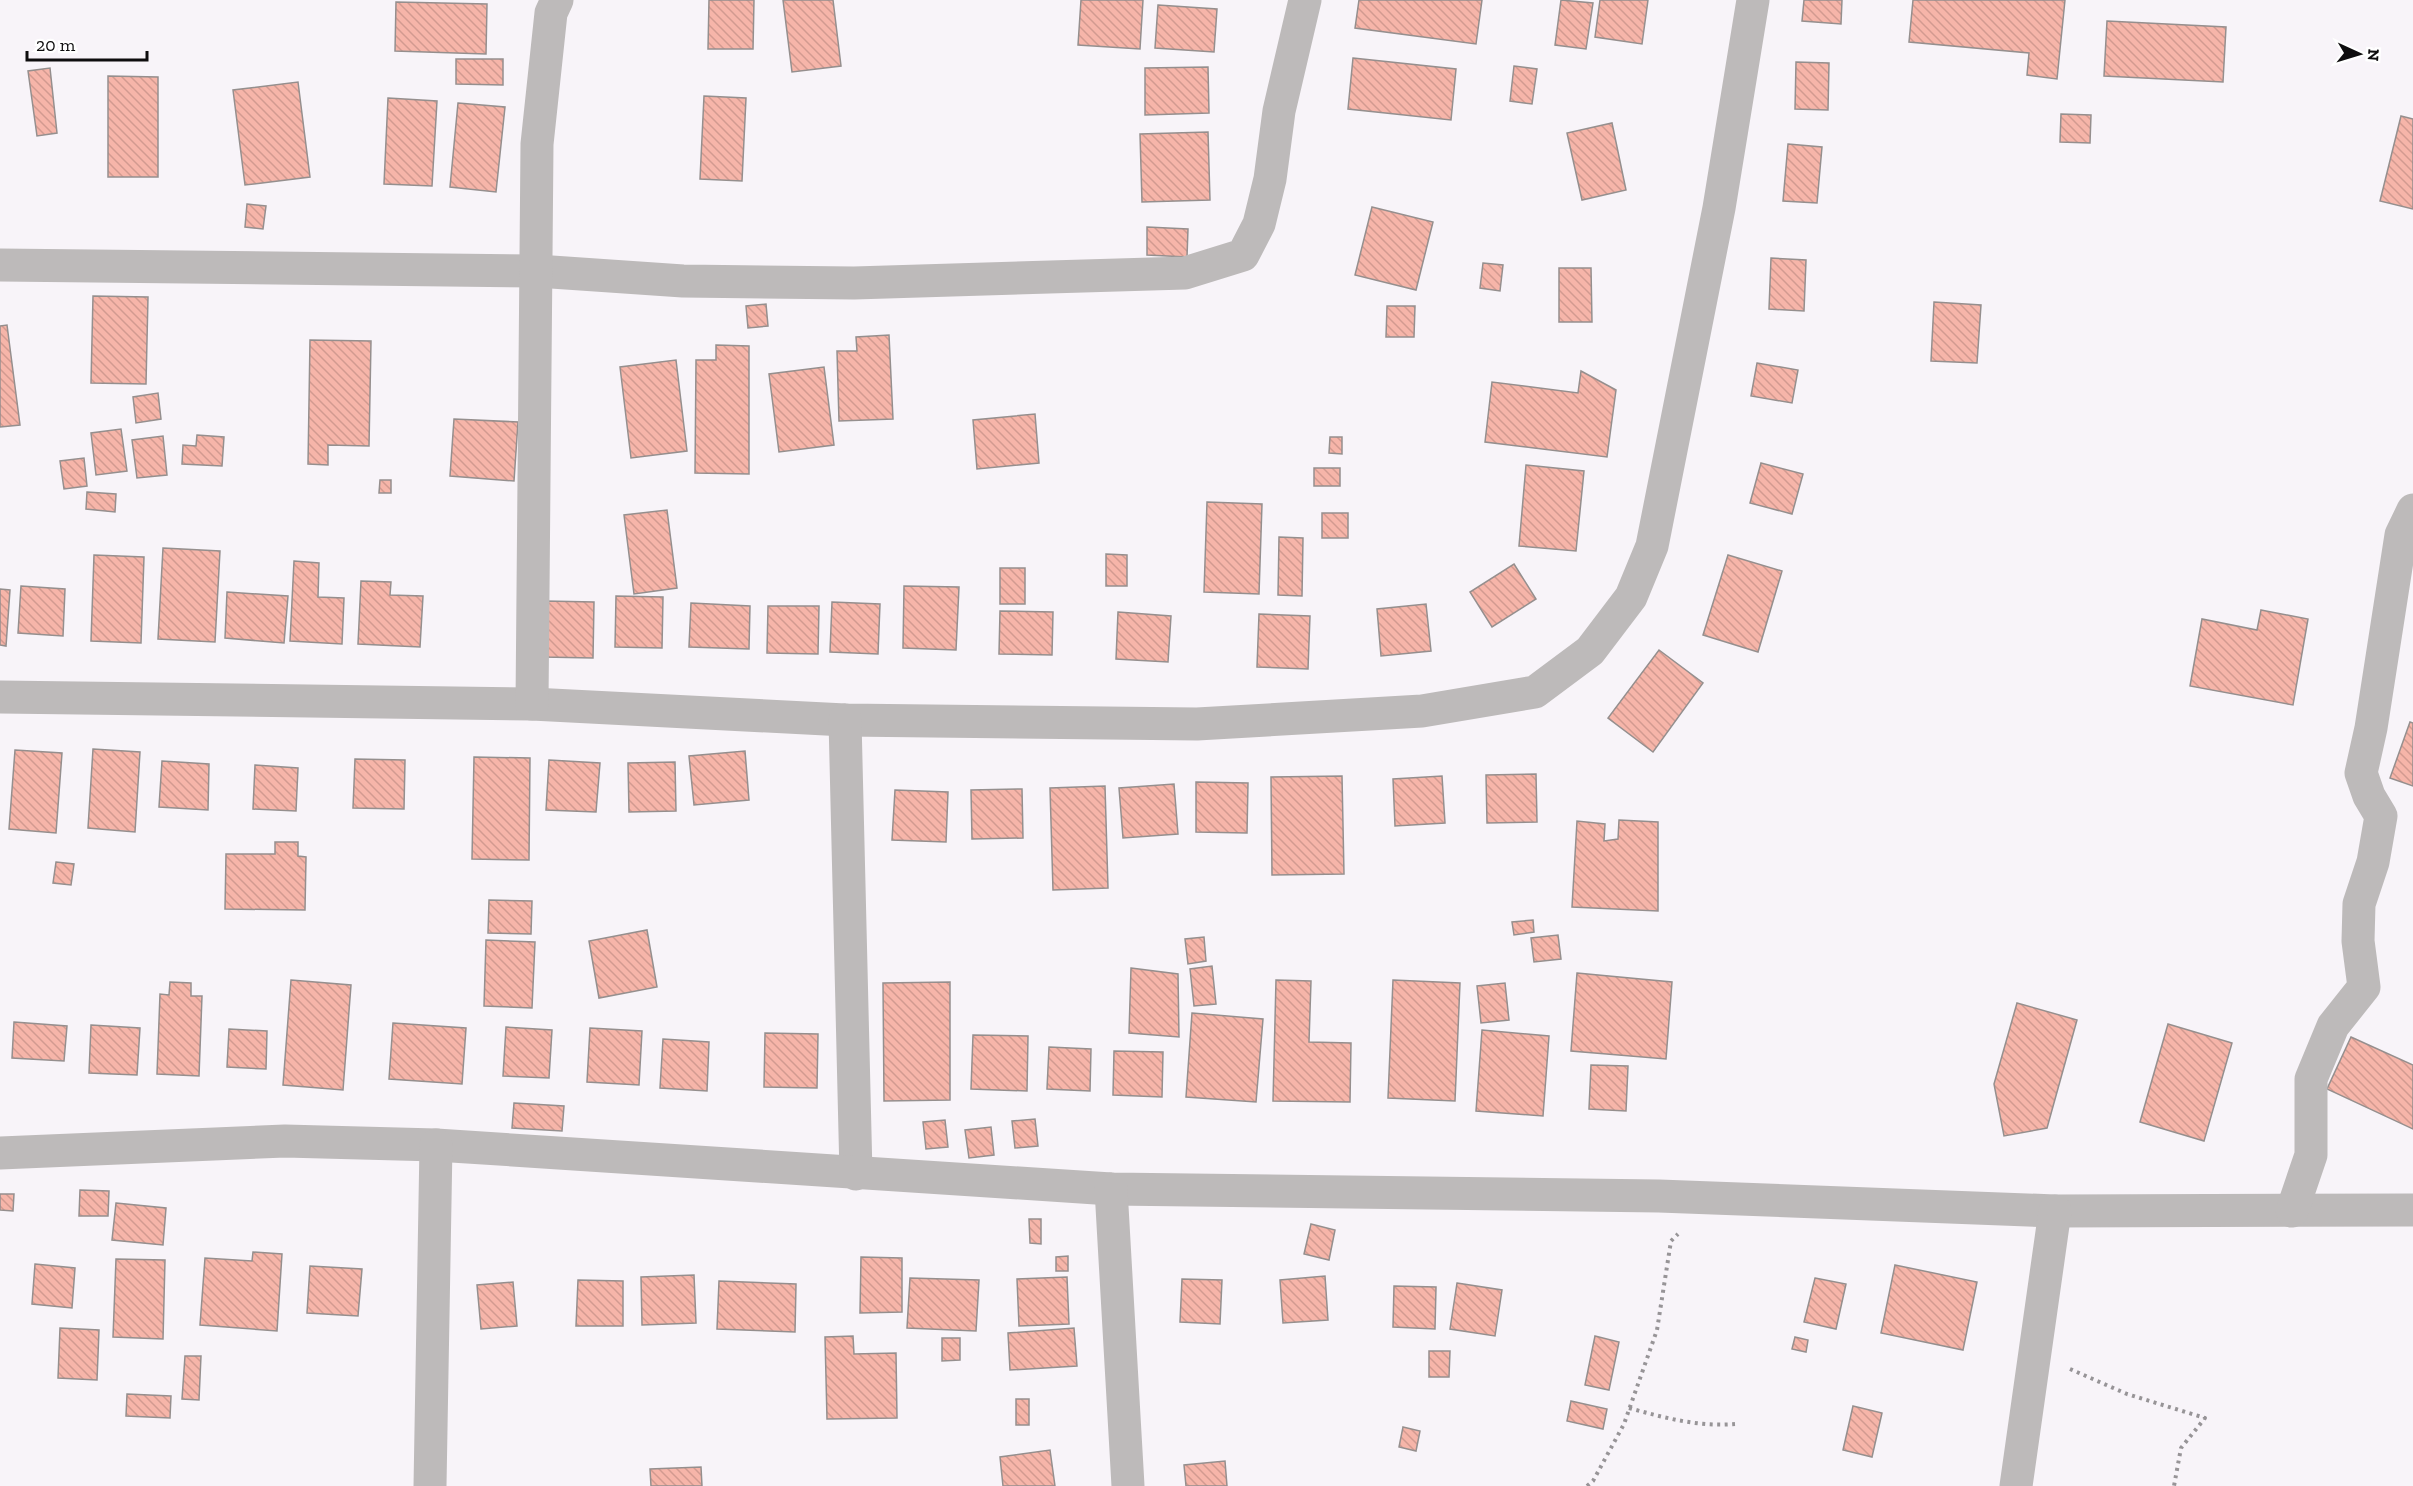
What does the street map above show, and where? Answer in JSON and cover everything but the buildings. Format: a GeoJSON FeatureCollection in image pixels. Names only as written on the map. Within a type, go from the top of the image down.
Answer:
{"type":"FeatureCollection","features":[{"type":"Feature","properties":{"kind":"street"},"geometry":{"type":"LineString","coordinates":[[532,704],[537,144],[550,13],[557,0]]}},
{"type":"Feature","properties":{"kind":"street"},"geometry":{"type":"LineString","coordinates":[[0,265],[537,271],[683,281],[854,283],[1185,273],[1242,255],[1259,224],[1270,179],[1279,111],[1305,0]]}},
{"type":"Feature","properties":{"kind":"street"},"geometry":{"type":"LineString","coordinates":[[0,697],[532,704],[845,720],[1197,724],[1422,711],[1535,692],[1590,651],[1631,597],[1652,546],[1719,208],[1753,0]]}},
{"type":"Feature","properties":{"kind":"street"},"geometry":{"type":"LineString","coordinates":[[2292,1211],[2312,1155],[2311,1079],[2333,1026],[2364,987],[2358,941],[2359,904],[2373,862],[2381,816],[2369,796],[2361,773],[2371,728],[2401,535],[2413,510]]}},
{"type":"Feature","properties":{"kind":"street"},"geometry":{"type":"LineString","coordinates":[[845,720],[856,1174]]}},
{"type":"Feature","properties":{"kind":"street"},"geometry":{"type":"LineString","coordinates":[[0,1153],[285,1141],[436,1145],[1111,1189],[1719,1198],[2055,1211],[2413,1210]]}},
{"type":"Feature","properties":{"kind":"street"},"geometry":{"type":"LineString","coordinates":[[430,1486],[436,1145]]}},
{"type":"Feature","properties":{"kind":"street"},"geometry":{"type":"LineString","coordinates":[[1111,1189],[1128,1486]]}},
{"type":"Feature","properties":{"kind":"street"},"geometry":{"type":"LineString","coordinates":[[2016,1486],[2055,1211]]}},
{"type":"Feature","properties":{"kind":"path"},"geometry":{"type":"LineString","coordinates":[[1587,1486],[1593,1481],[1624,1424],[1657,1330],[1671,1241],[1719,1198]]}},
{"type":"Feature","properties":{"kind":"path"},"geometry":{"type":"LineString","coordinates":[[2033,1365],[2057,1363],[2127,1394],[2205,1418],[2181,1448],[2175,1486]]}},
{"type":"Feature","properties":{"kind":"path"},"geometry":{"type":"LineString","coordinates":[[1629,1408],[1676,1421],[1717,1425],[1735,1424]]}}]}
